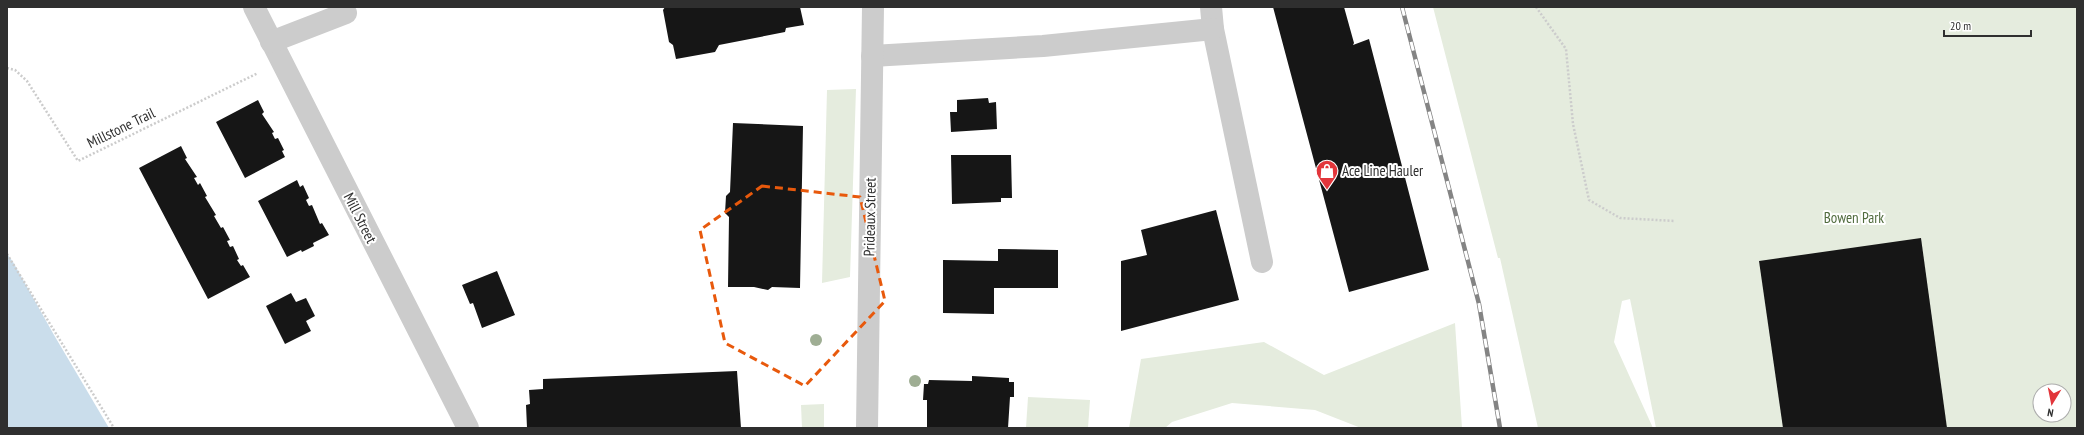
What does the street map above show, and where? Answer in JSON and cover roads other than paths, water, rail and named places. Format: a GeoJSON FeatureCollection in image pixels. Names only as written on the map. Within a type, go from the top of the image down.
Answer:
{"type":"FeatureCollection","features":[{"type":"Feature","properties":{"kind":"street","name":"Mill Street"},"geometry":{"type":"LineString","coordinates":[[254,7],[280,62],[468,428]]}},
{"type":"Feature","properties":{"kind":"street","name":"Prideaux Street"},"geometry":{"type":"LineString","coordinates":[[867,428],[873,7]]}},
{"type":"Feature","properties":{"kind":"street"},"geometry":{"type":"LineString","coordinates":[[1210,7],[1213,29],[1262,262]]}},
{"type":"Feature","properties":{"kind":"street"},"geometry":{"type":"LineString","coordinates":[[271,42],[346,13]]}},
{"type":"Feature","properties":{"kind":"street"},"geometry":{"type":"LineString","coordinates":[[872,56],[1043,46],[1213,29]]}},
{"type":"Feature","properties":{"kind":"water"},"geometry":{"type":"Polygon","coordinates":[[[7,254],[13,262],[109,428],[7,428],[7,254]]]}},
{"type":"Feature","properties":{"kind":"railway"},"geometry":{"type":"LineString","coordinates":[[1402,7],[1479,304],[1500,428]]}},
{"type":"Feature","properties":{"kind":"place","name":"Ace Line Hauler"},"geometry":{"type":"Point","coordinates":[1327,190]}},
{"type":"Feature","properties":{"kind":"park label","name":"Bowen Park"},"geometry":{"type":"Point","coordinates":[1854,218]}}]}
